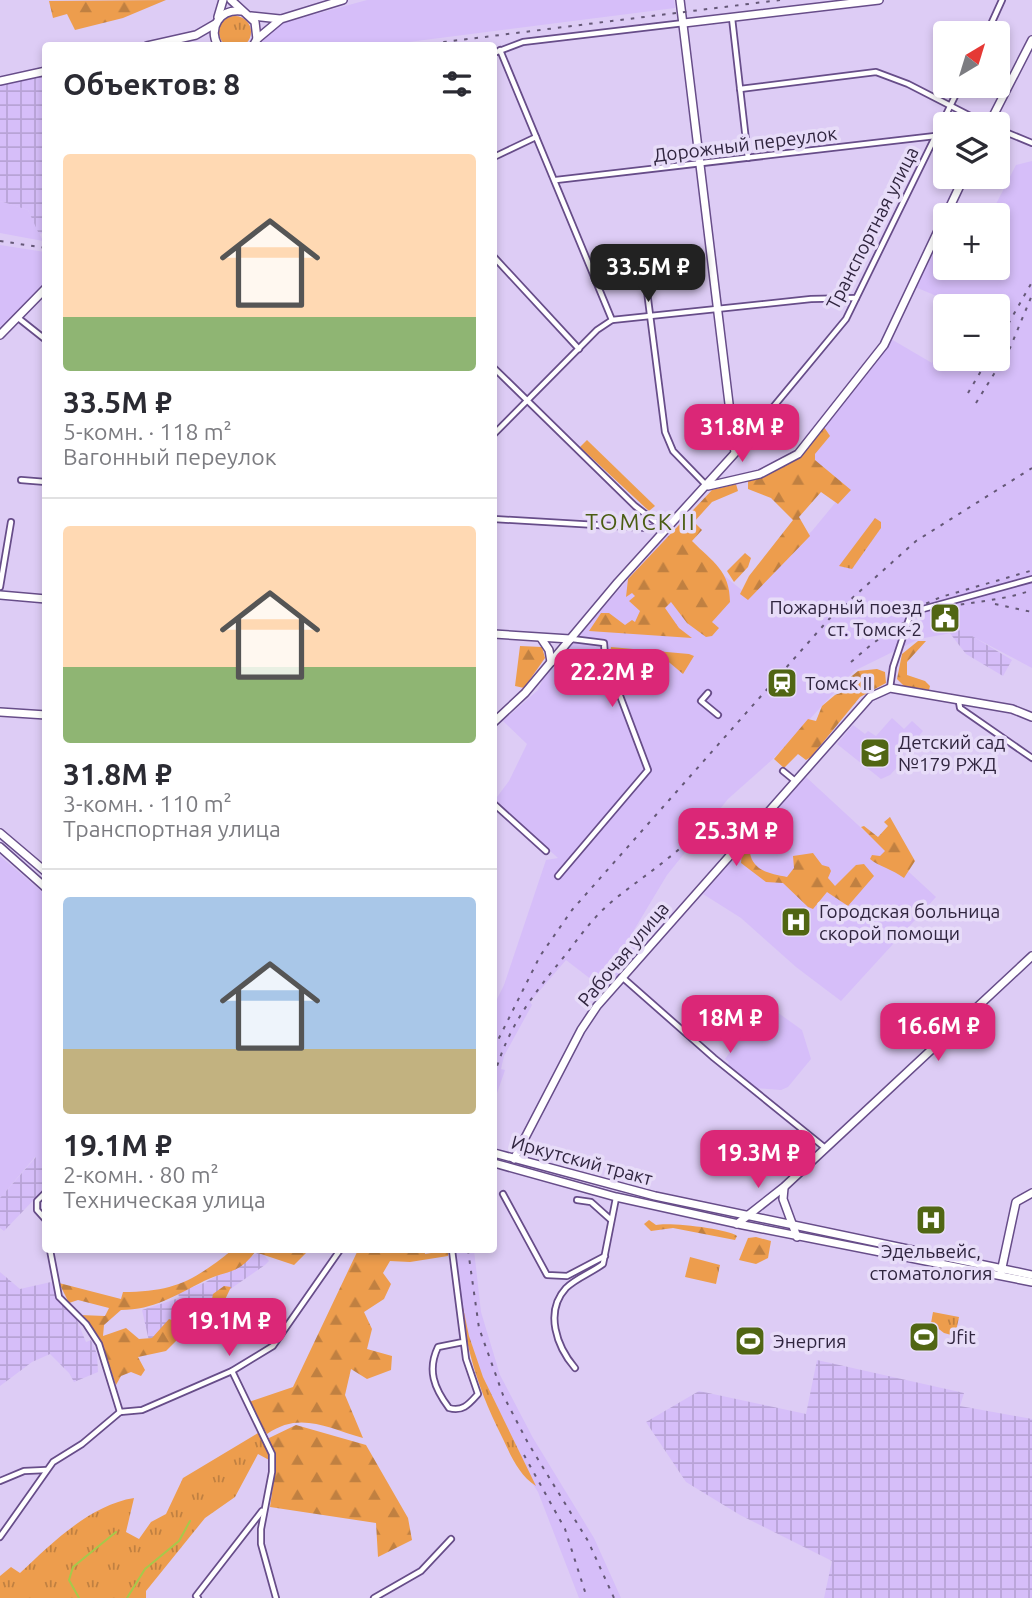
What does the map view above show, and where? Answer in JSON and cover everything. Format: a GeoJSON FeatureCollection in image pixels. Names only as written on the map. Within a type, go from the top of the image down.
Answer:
{"type":"FeatureCollection","features":[{"type":"Feature","properties":{"kind":"main road"},"geometry":{"type":"LineString","coordinates":[[216,42],[216,23],[223,0]]}},
{"type":"Feature","properties":{"kind":"main road"},"geometry":{"type":"LineString","coordinates":[[231,0],[248,14],[257,27],[255,42]]}},
{"type":"Feature","properties":{"kind":"main road"},"geometry":{"type":"LineString","coordinates":[[255,42],[281,19],[343,0]]}},
{"type":"Feature","properties":{"kind":"main road"},"geometry":{"type":"LineString","coordinates":[[680,0],[735,453]]}},
{"type":"Feature","properties":{"kind":"main road"},"geometry":{"type":"LineString","coordinates":[[684,23],[879,0]]}},
{"type":"Feature","properties":{"kind":"main road"},"geometry":{"type":"LineString","coordinates":[[165,42],[196,35],[230,11],[281,19]]}},
{"type":"Feature","properties":{"kind":"main road"},"geometry":{"type":"LineString","coordinates":[[196,35],[212,42]]}},
{"type":"Feature","properties":{"kind":"main road"},"geometry":{"type":"LineString","coordinates":[[994,112],[1031,42]]}},
{"type":"Feature","properties":{"kind":"main road"},"geometry":{"type":"LineString","coordinates":[[0,81],[42,72]]}},
{"type":"Feature","properties":{"kind":"main road"},"geometry":{"type":"LineString","coordinates":[[708,486],[760,474],[798,454],[884,345],[933,241]]}},
{"type":"Feature","properties":{"kind":"main road"},"geometry":{"type":"LineString","coordinates":[[0,335],[42,292]]}},
{"type":"Feature","properties":{"kind":"main road","name":"Транспортная улица"},"geometry":{"type":"LineString","coordinates":[[497,719],[525,693],[665,529],[708,486],[735,453]]}},
{"type":"Feature","properties":{"kind":"main road"},"geometry":{"type":"LineString","coordinates":[[0,596],[42,599]]}},
{"type":"Feature","properties":{"kind":"main road"},"geometry":{"type":"LineString","coordinates":[[497,634],[570,639]]}},
{"type":"Feature","properties":{"kind":"main road"},"geometry":{"type":"LineString","coordinates":[[541,638],[549,650],[551,662]]}},
{"type":"Feature","properties":{"kind":"main road"},"geometry":{"type":"LineString","coordinates":[[890,688],[1012,709],[1032,717]]}},
{"type":"Feature","properties":{"kind":"main road","name":"Рабочая улица"},"geometry":{"type":"LineString","coordinates":[[514,1159],[581,1031],[622,977],[870,697],[890,688]]}},
{"type":"Feature","properties":{"kind":"main road"},"geometry":{"type":"LineString","coordinates":[[0,712],[42,715]]}},
{"type":"Feature","properties":{"kind":"main road"},"geometry":{"type":"LineString","coordinates":[[0,833],[42,869]]}},
{"type":"Feature","properties":{"kind":"main road"},"geometry":{"type":"LineString","coordinates":[[0,847],[42,884]]}},
{"type":"Feature","properties":{"kind":"main road"},"geometry":{"type":"LineString","coordinates":[[737,1224],[784,1187],[1032,956]]}},
{"type":"Feature","properties":{"kind":"main road","name":"Иркутский тракт"},"geometry":{"type":"LineString","coordinates":[[497,1154],[655,1196],[792,1224],[1001,1272],[1032,1282]]}},
{"type":"Feature","properties":{"kind":"main road","name":"Иркутский тракт"},"geometry":{"type":"LineString","coordinates":[[497,1164],[616,1197],[797,1237],[1032,1275]]}},
{"type":"Feature","properties":{"kind":"main road"},"geometry":{"type":"LineString","coordinates":[[784,1187],[783,1199],[797,1237]]}},
{"type":"Feature","properties":{"kind":"main road"},"geometry":{"type":"LineString","coordinates":[[1001,1272],[1016,1202],[1032,1193]]}},
{"type":"Feature","properties":{"kind":"street"},"geometry":{"type":"LineString","coordinates":[[992,21],[1002,0]]}},
{"type":"Feature","properties":{"kind":"street"},"geometry":{"type":"LineString","coordinates":[[732,18],[748,158]]}},
{"type":"Feature","properties":{"kind":"street"},"geometry":{"type":"LineString","coordinates":[[497,52],[523,42],[571,34],[684,23]]}},
{"type":"Feature","properties":{"kind":"street"},"geometry":{"type":"LineString","coordinates":[[500,50],[612,320]]}},
{"type":"Feature","properties":{"kind":"street"},"geometry":{"type":"LineString","coordinates":[[740,89],[876,72],[963,112]]}},
{"type":"Feature","properties":{"kind":"street","name":"Транспортная улица"},"geometry":{"type":"LineString","coordinates":[[947,112],[954,98]]}},
{"type":"Feature","properties":{"kind":"street"},"geometry":{"type":"LineString","coordinates":[[1010,134],[1032,143]]}},
{"type":"Feature","properties":{"kind":"street","name":"Дорожный переулок"},"geometry":{"type":"LineString","coordinates":[[556,180],[933,136]]}},
{"type":"Feature","properties":{"kind":"street"},"geometry":{"type":"LineString","coordinates":[[497,156],[537,137]]}},
{"type":"Feature","properties":{"kind":"street","name":"Транспортная улица"},"geometry":{"type":"LineString","coordinates":[[735,453],[834,335],[857,298],[933,142]]}},
{"type":"Feature","properties":{"kind":"street"},"geometry":{"type":"LineString","coordinates":[[497,260],[579,349]]}},
{"type":"Feature","properties":{"kind":"street"},"geometry":{"type":"LineString","coordinates":[[643,260],[665,432],[673,451],[708,486]]}},
{"type":"Feature","properties":{"kind":"street"},"geometry":{"type":"LineString","coordinates":[[497,431],[612,320],[716,307],[857,298]]}},
{"type":"Feature","properties":{"kind":"street"},"geometry":{"type":"LineString","coordinates":[[16,316],[42,337]]}},
{"type":"Feature","properties":{"kind":"street"},"geometry":{"type":"LineString","coordinates":[[497,371],[635,506],[665,529]]}},
{"type":"Feature","properties":{"kind":"street"},"geometry":{"type":"LineString","coordinates":[[20,480],[42,482]]}},
{"type":"Feature","properties":{"kind":"street"},"geometry":{"type":"LineString","coordinates":[[497,519],[665,529]]}},
{"type":"Feature","properties":{"kind":"street"},"geometry":{"type":"LineString","coordinates":[[0,587],[11,522]]}},
{"type":"Feature","properties":{"kind":"street"},"geometry":{"type":"LineString","coordinates":[[890,688],[893,667],[910,615],[1032,579]]}},
{"type":"Feature","properties":{"kind":"street"},"geometry":{"type":"LineString","coordinates":[[558,876],[648,770],[605,656],[604,643],[570,639]]}},
{"type":"Feature","properties":{"kind":"street"},"geometry":{"type":"LineString","coordinates":[[708,693],[701,701],[718,715]]}},
{"type":"Feature","properties":{"kind":"street"},"geometry":{"type":"LineString","coordinates":[[959,702],[960,708],[1032,758]]}},
{"type":"Feature","properties":{"kind":"street"},"geometry":{"type":"LineString","coordinates":[[783,771],[794,780]]}},
{"type":"Feature","properties":{"kind":"street"},"geometry":{"type":"LineString","coordinates":[[497,807],[545,851]]}},
{"type":"Feature","properties":{"kind":"street"},"geometry":{"type":"LineString","coordinates":[[622,977],[733,1074],[824,1147]]}},
{"type":"Feature","properties":{"kind":"street"},"geometry":{"type":"LineString","coordinates":[[503,1194],[547,1275],[567,1276],[606,1255]]}},
{"type":"Feature","properties":{"kind":"street"},"geometry":{"type":"LineString","coordinates":[[42,1196],[37,1201],[37,1210],[42,1216]]}},
{"type":"Feature","properties":{"kind":"street"},"geometry":{"type":"LineString","coordinates":[[575,1368],[558,1344],[554,1327],[560,1298],[572,1283],[603,1264],[616,1197]]}},
{"type":"Feature","properties":{"kind":"street"},"geometry":{"type":"LineString","coordinates":[[577,1199],[591,1202],[610,1220]]}},
{"type":"Feature","properties":{"kind":"street"},"geometry":{"type":"LineString","coordinates":[[51,1253],[59,1297],[99,1344],[120,1412]]}},
{"type":"Feature","properties":{"kind":"street"},"geometry":{"type":"LineString","coordinates":[[0,1537],[53,1462],[111,1422],[120,1412],[142,1410],[232,1371],[273,1346],[338,1253]]}},
{"type":"Feature","properties":{"kind":"street"},"geometry":{"type":"LineString","coordinates":[[452,1253],[463,1342],[478,1395],[466,1407],[449,1408],[432,1378],[433,1357],[438,1347],[463,1342]]}},
{"type":"Feature","properties":{"kind":"street"},"geometry":{"type":"LineString","coordinates":[[232,1371],[271,1448],[272,1472],[264,1509],[261,1544],[276,1598]]}},
{"type":"Feature","properties":{"kind":"street"},"geometry":{"type":"LineString","coordinates":[[0,1481],[24,1471],[46,1470]]}},
{"type":"Feature","properties":{"kind":"street"},"geometry":{"type":"LineString","coordinates":[[197,1597],[264,1509]]}},
{"type":"Feature","properties":{"kind":"street"},"geometry":{"type":"LineString","coordinates":[[374,1598],[421,1571],[451,1539]]}},
{"type":"Feature","properties":{"kind":"shaded area"},"geometry":{"type":"Polygon","coordinates":[[[367,0],[674,0],[675,8],[409,42],[261,42],[276,25],[367,0]]]}},
{"type":"Feature","properties":{"kind":"shaded area"},"geometry":{"type":"Polygon","coordinates":[[[42,76],[42,233],[39,234],[28,210],[0,201],[0,85],[42,76]]]}},
{"type":"Feature","properties":{"kind":"shaded area"},"geometry":{"type":"Polygon","coordinates":[[[1032,161],[1032,668],[962,631],[919,639],[854,671],[774,758],[728,799],[667,875],[631,935],[643,947],[605,990],[566,960],[530,1002],[532,1005],[504,1056],[501,1069],[505,1070],[497,1093],[497,999],[546,860],[558,858],[497,804],[497,797],[509,781],[527,744],[503,721],[538,690],[543,679],[670,532],[743,591],[812,531],[845,491],[802,455],[876,363],[891,339],[932,363],[933,361],[933,371],[1010,371],[1010,294],[933,294],[915,287],[933,250],[933,280],[1010,280],[1010,203],[997,203],[1004,189],[1010,189],[1010,177],[1016,165],[1032,161]]]}},
{"type":"Feature","properties":{"kind":"shaded area"},"geometry":{"type":"Polygon","coordinates":[[[0,201],[28,210],[42,241],[0,233],[0,201]]]}},
{"type":"Feature","properties":{"kind":"shaded area"},"geometry":{"type":"Polygon","coordinates":[[[0,245],[42,252],[42,286],[0,327],[0,245]]]}},
{"type":"Feature","properties":{"kind":"shaded area"},"geometry":{"type":"Polygon","coordinates":[[[962,630],[1012,660],[1003,676],[966,654],[949,632],[962,630]]]}},
{"type":"Feature","properties":{"kind":"shaded area","name":"Детский сад №179 РЖД"},"geometry":{"type":"Polygon","coordinates":[[[892,718],[904,729],[912,721],[923,731],[896,761],[900,764],[890,775],[881,779],[837,744],[853,725],[865,734],[868,731],[876,736],[892,718]]]}},
{"type":"Feature","properties":{"kind":"shaded area"},"geometry":{"type":"Polygon","coordinates":[[[806,777],[936,897],[841,1001],[796,967],[741,918],[703,894],[806,777]]]}},
{"type":"Feature","properties":{"kind":"shaded area"},"geometry":{"type":"Polygon","coordinates":[[[0,856],[42,892],[42,1163],[35,1157],[0,1198],[0,856]]]}},
{"type":"Feature","properties":{"kind":"shaded area"},"geometry":{"type":"Polygon","coordinates":[[[756,997],[802,1030],[811,1059],[788,1087],[781,1090],[754,1088],[727,1065],[729,1062],[725,1059],[741,1037],[737,1023],[741,1007],[756,997]]]}},
{"type":"Feature","properties":{"kind":"shaded area"},"geometry":{"type":"Polygon","coordinates":[[[36,1157],[42,1162],[42,1191],[4,1231],[0,1228],[0,1198],[36,1157]]]}},
{"type":"Feature","properties":{"kind":"shaded area"},"geometry":{"type":"Polygon","coordinates":[[[257,1253],[263,1253],[269,1261],[213,1301],[174,1317],[157,1339],[149,1341],[142,1310],[179,1298],[178,1292],[204,1283],[257,1253]]]}},
{"type":"Feature","properties":{"kind":"shaded area"},"geometry":{"type":"Polygon","coordinates":[[[455,1253],[474,1253],[481,1312],[500,1375],[533,1438],[594,1538],[621,1598],[579,1598],[538,1492],[508,1446],[464,1326],[455,1253]]]}},
{"type":"Feature","properties":{"kind":"shaded area"},"geometry":{"type":"Polygon","coordinates":[[[0,1272],[20,1289],[51,1282],[58,1298],[76,1318],[86,1342],[91,1340],[97,1354],[98,1372],[74,1382],[50,1354],[32,1362],[0,1386],[0,1272]]]}},
{"type":"Feature","properties":{"kind":"shaded area"},"geometry":{"type":"Polygon","coordinates":[[[817,1360],[964,1393],[960,1406],[1032,1419],[1032,1598],[824,1598],[832,1561],[740,1515],[686,1482],[646,1422],[699,1391],[806,1414],[817,1360]]]}},
{"type":"Feature","properties":{"kind":"green space"},"geometry":{"type":"Polygon","coordinates":[[[166,0],[123,18],[75,30],[67,14],[53,18],[49,1],[166,0]]]}},
{"type":"Feature","properties":{"kind":"green space"},"geometry":{"type":"Polygon","coordinates":[[[235,16],[246,21],[251,32],[247,42],[223,42],[219,32],[224,21],[235,16]]]}},
{"type":"Feature","properties":{"kind":"green space"},"geometry":{"type":"Polygon","coordinates":[[[824,427],[830,436],[815,454],[815,460],[851,490],[838,504],[821,492],[799,517],[810,536],[748,600],[740,594],[749,576],[793,520],[771,498],[748,489],[748,479],[773,471],[791,461],[824,427]]]}},
{"type":"Feature","properties":{"kind":"green space"},"geometry":{"type":"Polygon","coordinates":[[[587,440],[655,506],[649,511],[580,447],[587,440]]]}},
{"type":"Feature","properties":{"kind":"green space"},"geometry":{"type":"Polygon","coordinates":[[[736,484],[738,491],[712,502],[694,522],[702,530],[692,541],[719,568],[729,591],[730,602],[712,622],[719,628],[712,636],[706,637],[687,623],[671,602],[665,608],[679,628],[692,638],[589,631],[601,613],[609,613],[625,625],[632,620],[635,622],[640,611],[629,601],[635,596],[632,593],[626,597],[628,579],[712,490],[736,484]]]}},
{"type":"Feature","properties":{"kind":"green space"},"geometry":{"type":"Polygon","coordinates":[[[875,518],[881,522],[881,528],[852,569],[839,566],[875,518]]]}},
{"type":"Feature","properties":{"kind":"green space"},"geometry":{"type":"Polygon","coordinates":[[[745,553],[751,558],[748,567],[734,582],[727,571],[745,553]]]}},
{"type":"Feature","properties":{"kind":"green space"},"geometry":{"type":"Polygon","coordinates":[[[918,641],[926,641],[907,662],[907,675],[925,681],[930,686],[929,690],[905,687],[897,679],[902,654],[918,641]]]}},
{"type":"Feature","properties":{"kind":"green space"},"geometry":{"type":"Polygon","coordinates":[[[520,646],[542,647],[545,658],[524,688],[515,686],[520,646]]]}},
{"type":"Feature","properties":{"kind":"green space"},"geometry":{"type":"Polygon","coordinates":[[[611,647],[694,656],[683,674],[664,658],[610,654],[611,647]]]}},
{"type":"Feature","properties":{"kind":"green space"},"geometry":{"type":"Polygon","coordinates":[[[877,669],[885,672],[886,683],[860,697],[811,757],[806,760],[798,754],[784,768],[774,759],[808,719],[816,721],[822,706],[835,695],[847,690],[847,680],[858,671],[877,669]]]}},
{"type":"Feature","properties":{"kind":"green space"},"geometry":{"type":"Polygon","coordinates":[[[890,817],[915,861],[904,878],[870,859],[872,855],[880,856],[885,851],[861,827],[864,826],[878,837],[888,826],[884,822],[890,817]]]}},
{"type":"Feature","properties":{"kind":"green space"},"geometry":{"type":"Polygon","coordinates":[[[756,836],[759,840],[750,853],[752,859],[759,868],[769,873],[787,877],[794,868],[793,856],[813,853],[822,865],[829,867],[831,871],[828,878],[835,886],[856,865],[864,864],[874,876],[848,906],[827,892],[813,909],[783,883],[766,882],[741,863],[742,852],[756,836]]]}},
{"type":"Feature","properties":{"kind":"green space"},"geometry":{"type":"Polygon","coordinates":[[[649,1220],[656,1225],[699,1227],[737,1236],[735,1240],[673,1228],[651,1231],[644,1224],[649,1220]]]}},
{"type":"Feature","properties":{"kind":"green space"},"geometry":{"type":"Polygon","coordinates":[[[748,1238],[771,1241],[768,1258],[756,1264],[739,1260],[748,1238]]]}},
{"type":"Feature","properties":{"kind":"green space"},"geometry":{"type":"Polygon","coordinates":[[[228,1253],[254,1253],[243,1265],[164,1301],[121,1310],[104,1325],[103,1336],[126,1328],[139,1339],[152,1338],[169,1319],[177,1322],[211,1304],[213,1294],[224,1286],[231,1287],[222,1306],[228,1313],[226,1319],[186,1331],[166,1351],[138,1357],[145,1370],[141,1376],[131,1372],[121,1376],[116,1385],[101,1343],[80,1315],[105,1316],[109,1308],[78,1300],[69,1303],[59,1283],[121,1299],[123,1292],[169,1287],[206,1270],[228,1253]]]}},
{"type":"Feature","properties":{"kind":"green space"},"geometry":{"type":"Polygon","coordinates":[[[258,1253],[306,1253],[294,1265],[258,1253]]]}},
{"type":"Feature","properties":{"kind":"green space"},"geometry":{"type":"Polygon","coordinates":[[[357,1253],[448,1253],[448,1256],[410,1262],[390,1261],[383,1273],[391,1284],[384,1299],[364,1312],[372,1329],[367,1349],[392,1356],[391,1370],[367,1379],[351,1369],[345,1395],[363,1438],[326,1426],[302,1423],[279,1427],[267,1434],[249,1402],[293,1387],[357,1253]]]}},
{"type":"Feature","properties":{"kind":"green space"},"geometry":{"type":"Polygon","coordinates":[[[690,1257],[720,1265],[716,1284],[685,1277],[690,1257]]]}},
{"type":"Feature","properties":{"kind":"green space"},"geometry":{"type":"Polygon","coordinates":[[[455,1269],[469,1336],[483,1377],[536,1486],[516,1465],[483,1395],[466,1337],[455,1269]]]}},
{"type":"Feature","properties":{"kind":"green space"},"geometry":{"type":"Polygon","coordinates":[[[933,1312],[959,1317],[955,1336],[944,1333],[931,1323],[933,1312]]]}},
{"type":"Feature","properties":{"kind":"green space"},"geometry":{"type":"Polygon","coordinates":[[[296,1425],[366,1445],[408,1518],[412,1540],[378,1557],[376,1523],[270,1507],[276,1465],[269,1438],[296,1425]]]}},
{"type":"Feature","properties":{"kind":"green space"},"geometry":{"type":"Polygon","coordinates":[[[258,1433],[269,1448],[271,1461],[258,1454],[235,1497],[205,1518],[146,1591],[146,1598],[0,1598],[0,1576],[11,1567],[20,1573],[72,1527],[102,1508],[134,1498],[126,1532],[139,1539],[151,1522],[166,1514],[183,1478],[258,1433]]]}},
{"type":"Feature","properties":{"kind":"waterway"},"geometry":{"type":"LineString","coordinates":[[127,1598],[145,1569],[179,1541],[190,1521]]}},
{"type":"Feature","properties":{"kind":"waterway"},"geometry":{"type":"LineString","coordinates":[[79,1598],[69,1580],[73,1567],[116,1532]]}},
{"type":"Feature","properties":{"kind":"railway"},"geometry":{"type":"LineString","coordinates":[[444,42],[780,0]]}},
{"type":"Feature","properties":{"kind":"railway"},"geometry":{"type":"LineString","coordinates":[[0,241],[42,247]]}},
{"type":"Feature","properties":{"kind":"railway"},"geometry":{"type":"LineString","coordinates":[[1010,321],[1032,282]]}},
{"type":"Feature","properties":{"kind":"railway"},"geometry":{"type":"LineString","coordinates":[[976,403],[1010,348],[1032,295]]}},
{"type":"Feature","properties":{"kind":"railway"},"geometry":{"type":"LineString","coordinates":[[968,393],[981,371]]}},
{"type":"Feature","properties":{"kind":"railway"},"geometry":{"type":"LineString","coordinates":[[497,1042],[540,956],[572,910],[830,618],[916,541],[1032,468]]}},
{"type":"Feature","properties":{"kind":"railway"},"geometry":{"type":"LineString","coordinates":[[907,612],[941,597],[1030,571]]}},
{"type":"Feature","properties":{"kind":"railway"},"geometry":{"type":"LineString","coordinates":[[851,662],[890,631],[923,614],[1032,590]]}},
{"type":"Feature","properties":{"kind":"railway"},"geometry":{"type":"LineString","coordinates":[[995,604],[1032,612]]}},
{"type":"Feature","properties":{"kind":"railway"},"geometry":{"type":"LineString","coordinates":[[497,1067],[523,1011],[587,927],[609,904],[692,837]]}},
{"type":"Feature","properties":{"kind":"railway"},"geometry":{"type":"LineString","coordinates":[[468,1253],[479,1328],[503,1395],[528,1443],[588,1541],[614,1598]]}},
{"type":"Feature","properties":{"kind":"railway"},"geometry":{"type":"LineString","coordinates":[[524,1455],[565,1529],[587,1598]]}},
{"type":"Feature","properties":{"kind":"place","name":"Пожарный поезд ст. Томск-2"},"geometry":{"type":"Point","coordinates":[945,618]}},
{"type":"Feature","properties":{"kind":"place","name":"Томск II"},"geometry":{"type":"Point","coordinates":[782,683]}},
{"type":"Feature","properties":{"kind":"place","name":"Детский сад №179 РЖД"},"geometry":{"type":"Point","coordinates":[875,753]}},
{"type":"Feature","properties":{"kind":"place","name":"Городская больница скорой помощи"},"geometry":{"type":"Point","coordinates":[796,922]}},
{"type":"Feature","properties":{"kind":"place","name":"Эдельвейс, стоматология"},"geometry":{"type":"Point","coordinates":[931,1220]}},
{"type":"Feature","properties":{"kind":"place","name":"Jfit"},"geometry":{"type":"Point","coordinates":[924,1337]}},
{"type":"Feature","properties":{"kind":"place","name":"Энергия"},"geometry":{"type":"Point","coordinates":[750,1341]}},
{"type":"Feature","properties":{"kind":"district","name":"ТОМСК II"},"geometry":{"type":"Point","coordinates":[641,521]}}]}
